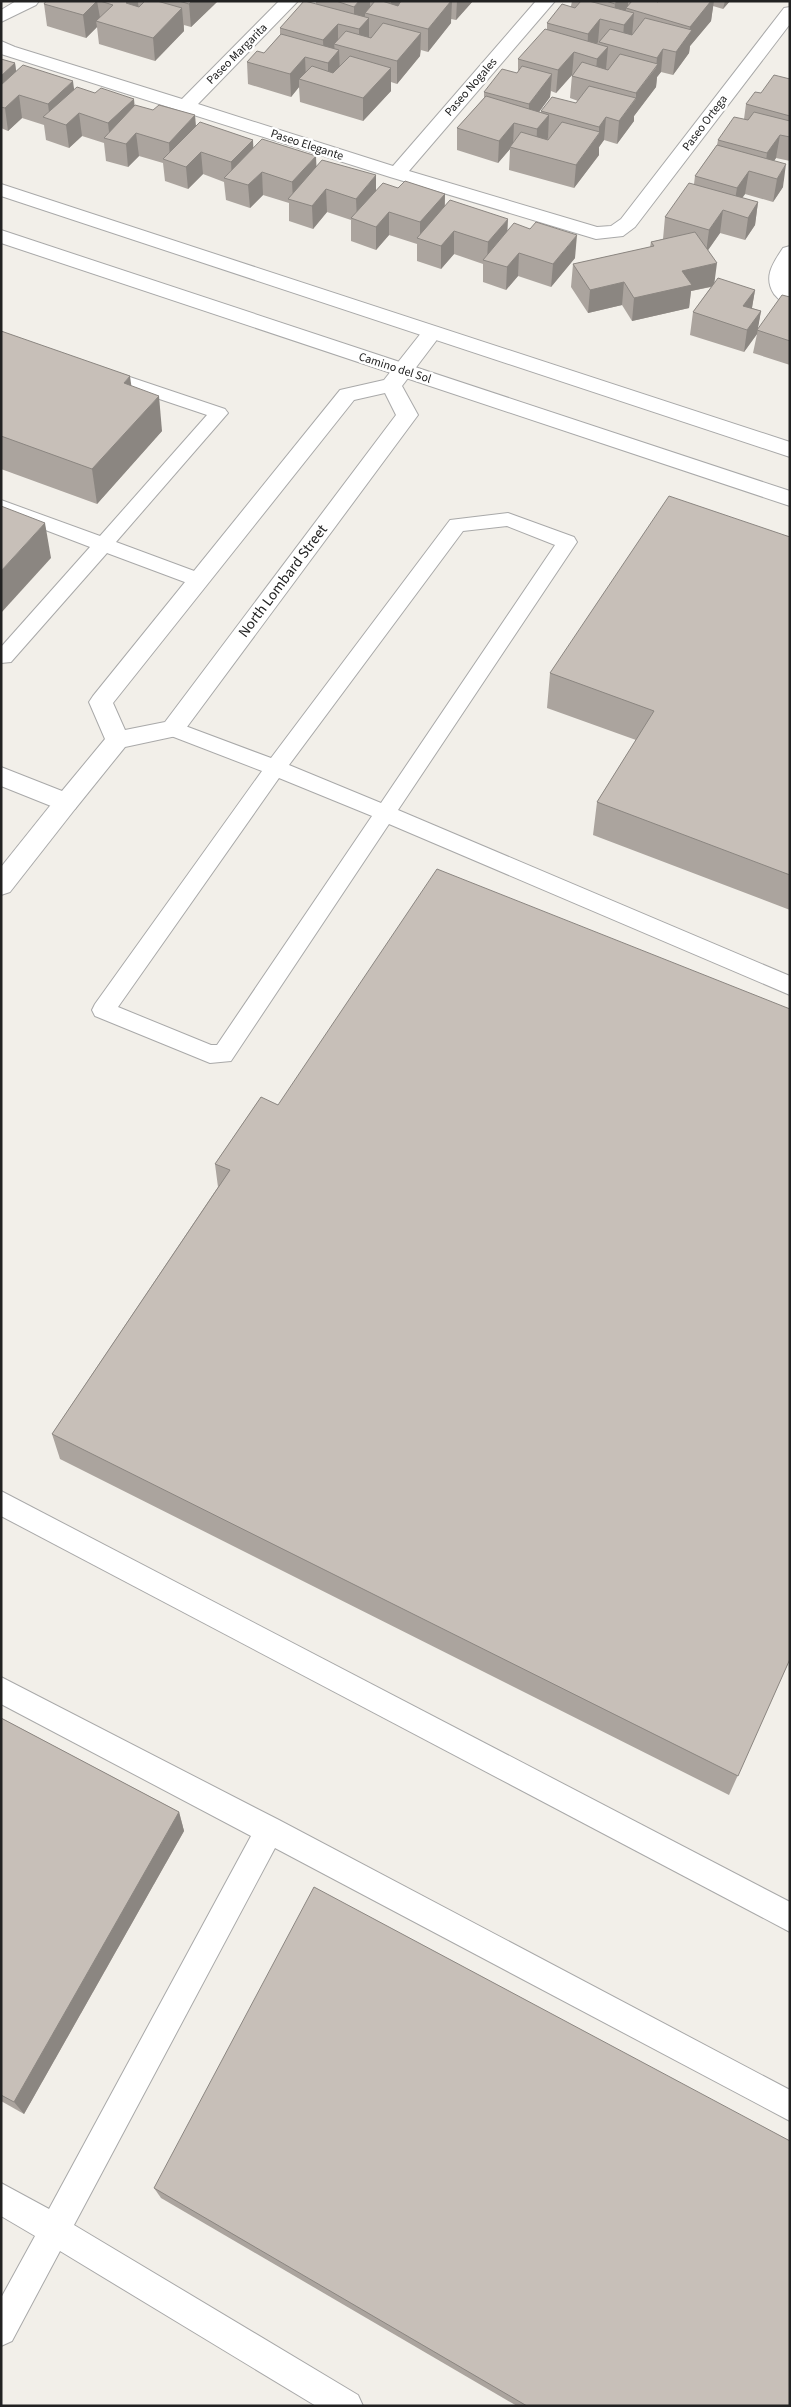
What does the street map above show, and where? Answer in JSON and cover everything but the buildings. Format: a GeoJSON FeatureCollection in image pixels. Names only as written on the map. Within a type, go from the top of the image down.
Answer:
{"type":"FeatureCollection","features":[{"type":"Feature","properties":{"kind":"street"},"geometry":{"type":"LineString","coordinates":[[1,17],[30,1]]}},
{"type":"Feature","properties":{"kind":"street","name":"Paseo Margarita"},"geometry":{"type":"LineString","coordinates":[[186,106],[289,1]]}},
{"type":"Feature","properties":{"kind":"street","name":"Paseo Nogales"},"geometry":{"type":"LineString","coordinates":[[397,173],[546,1]]}},
{"type":"Feature","properties":{"kind":"street","name":"Paseo Ortega"},"geometry":{"type":"LineString","coordinates":[[616,232],[628,223],[790,12]]}},
{"type":"Feature","properties":{"kind":"street","name":"Paseo Elegante"},"geometry":{"type":"LineString","coordinates":[[1,46],[397,173],[596,233],[616,232]]}},
{"type":"Feature","properties":{"kind":"street"},"geometry":{"type":"LineString","coordinates":[[1,190],[790,450]]}},
{"type":"Feature","properties":{"kind":"street","name":"Camino del Sol"},"geometry":{"type":"LineString","coordinates":[[1,236],[396,378],[790,499]]}},
{"type":"Feature","properties":{"kind":"street"},"geometry":{"type":"LineString","coordinates":[[790,252],[778,271],[777,279],[784,294],[790,299]]}},
{"type":"Feature","properties":{"kind":"street"},"geometry":{"type":"LineString","coordinates":[[117,740],[101,702],[347,395],[396,378],[432,333]]}},
{"type":"Feature","properties":{"kind":"street","name":"North Lombard Street"},"geometry":{"type":"LineString","coordinates":[[173,728],[408,415],[396,378]]}},
{"type":"Feature","properties":{"kind":"street"},"geometry":{"type":"LineString","coordinates":[[1,885],[117,740],[173,728]]}},
{"type":"Feature","properties":{"kind":"street"},"geometry":{"type":"LineString","coordinates":[[1,776],[66,803]]}},
{"type":"Feature","properties":{"kind":"lane"},"geometry":{"type":"LineString","coordinates":[[1,656],[4,657],[219,413],[86,368]]}},
{"type":"Feature","properties":{"kind":"lane"},"geometry":{"type":"LineString","coordinates":[[1,506],[198,580]]}},
{"type":"Feature","properties":{"kind":"lane"},"geometry":{"type":"LineString","coordinates":[[508,519],[567,542],[223,1054],[210,1054],[103,1010],[275,768],[457,525],[508,519]]}},
{"type":"Feature","properties":{"kind":"lane"},"geometry":{"type":"LineString","coordinates":[[173,728],[275,768],[790,986]]}},
{"type":"Feature","properties":{"kind":"lane"},"geometry":{"type":"LineString","coordinates":[[1,1503],[790,1918]]}},
{"type":"Feature","properties":{"kind":"lane"},"geometry":{"type":"LineString","coordinates":[[1,1690],[790,2106]]}},
{"type":"Feature","properties":{"kind":"lane"},"geometry":{"type":"LineString","coordinates":[[1,2330],[269,1830]]}},
{"type":"Feature","properties":{"kind":"lane"},"geometry":{"type":"LineString","coordinates":[[1,2198],[54,2232],[347,2406]]}}]}
